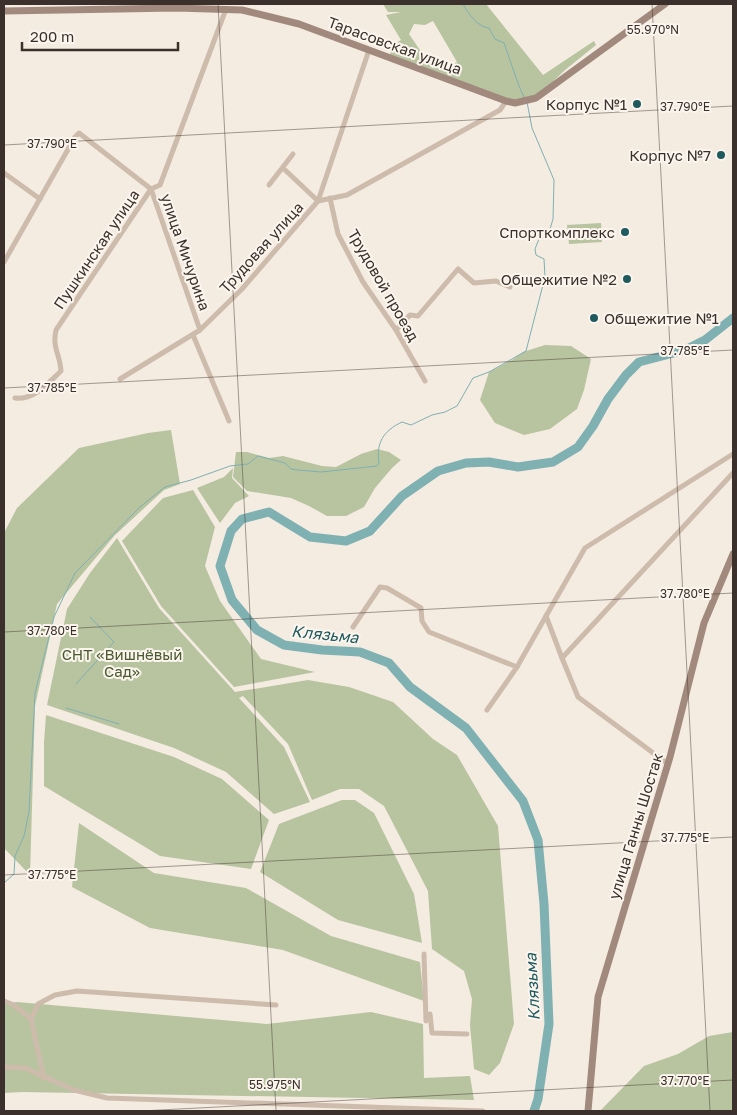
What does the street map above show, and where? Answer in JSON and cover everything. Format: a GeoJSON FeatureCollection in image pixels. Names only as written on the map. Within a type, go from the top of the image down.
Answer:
{"type":"FeatureCollection","features":[{"type":"Feature","properties":{"kind":"main road","name":"Тарасовская улица"},"geometry":{"type":"LineString","coordinates":[[4,11],[176,8],[226,9],[265,15],[299,24],[506,101],[515,102],[529,99],[665,4]]}},
{"type":"Feature","properties":{"kind":"main road","name":"улица Ганны Шостак"},"geometry":{"type":"LineString","coordinates":[[588,1111],[598,997],[668,764],[704,624],[733,554]]}},
{"type":"Feature","properties":{"kind":"street","name":"Пушкинская улица"},"geometry":{"type":"LineString","coordinates":[[15,398],[24,399],[39,392],[61,371],[61,364],[54,342],[56,330],[151,189],[160,185],[226,9]]}},
{"type":"Feature","properties":{"kind":"street"},"geometry":{"type":"LineString","coordinates":[[283,168],[318,201],[369,50]]}},
{"type":"Feature","properties":{"kind":"street","name":"Трудовая улица"},"geometry":{"type":"LineString","coordinates":[[120,380],[200,330],[242,289],[318,201],[347,195],[492,115],[500,110],[506,101]]}},
{"type":"Feature","properties":{"kind":"street","name":"улица Мичурина"},"geometry":{"type":"LineString","coordinates":[[40,199],[79,133],[151,189],[200,330]]}},
{"type":"Feature","properties":{"kind":"street"},"geometry":{"type":"LineString","coordinates":[[269,185],[293,154]]}},
{"type":"Feature","properties":{"kind":"street"},"geometry":{"type":"LineString","coordinates":[[4,173],[40,199],[4,262]]}},
{"type":"Feature","properties":{"kind":"street","name":"Трудовой проезд"},"geometry":{"type":"LineString","coordinates":[[330,198],[338,234],[364,282],[396,330],[425,381]]}},
{"type":"Feature","properties":{"kind":"street"},"geometry":{"type":"LineString","coordinates":[[396,330],[410,315],[418,316],[458,269],[474,283],[496,281],[510,287]]}},
{"type":"Feature","properties":{"kind":"street","name":"улица Мичурина"},"geometry":{"type":"LineString","coordinates":[[193,335],[229,421]]}},
{"type":"Feature","properties":{"kind":"street"},"geometry":{"type":"LineString","coordinates":[[487,710],[517,667],[585,548],[733,454]]}},
{"type":"Feature","properties":{"kind":"street"},"geometry":{"type":"LineString","coordinates":[[562,658],[733,473]]}},
{"type":"Feature","properties":{"kind":"street"},"geometry":{"type":"LineString","coordinates":[[354,627],[380,587],[388,588],[421,608],[422,621],[428,632],[517,667]]}},
{"type":"Feature","properties":{"kind":"street"},"geometry":{"type":"LineString","coordinates":[[546,616],[578,697],[668,764]]}},
{"type":"Feature","properties":{"kind":"street"},"geometry":{"type":"LineString","coordinates":[[424,954],[426,1021]]}},
{"type":"Feature","properties":{"kind":"street"},"geometry":{"type":"LineString","coordinates":[[44,1078],[32,1019],[38,1004],[55,995],[77,991],[276,1005]]}},
{"type":"Feature","properties":{"kind":"street"},"geometry":{"type":"LineString","coordinates":[[4,1001],[14,1005],[32,1019]]}},
{"type":"Feature","properties":{"kind":"street"},"geometry":{"type":"LineString","coordinates":[[430,1014],[432,1033],[467,1034]]}},
{"type":"Feature","properties":{"kind":"street"},"geometry":{"type":"LineString","coordinates":[[4,1067],[25,1068],[74,1090],[107,1098],[483,1111]]}},
{"type":"Feature","properties":{"kind":"green space"},"geometry":{"type":"Polygon","coordinates":[[[383,4],[486,4],[543,75],[594,41],[596,45],[565,70],[536,98],[515,103],[389,58],[393,45],[401,40],[386,15],[401,12],[388,12],[383,4]],[[433,21],[425,25],[414,24],[409,34],[432,68],[449,67],[457,62],[433,21]]]}},
{"type":"Feature","properties":{"kind":"green space"},"geometry":{"type":"Polygon","coordinates":[[[601,223],[602,242],[569,244],[567,225],[601,223]]]}},
{"type":"Feature","properties":{"kind":"green space"},"geometry":{"type":"Polygon","coordinates":[[[545,345],[571,346],[591,359],[584,390],[577,409],[550,429],[524,435],[495,423],[480,400],[489,372],[523,352],[545,345]]]}},
{"type":"Feature","properties":{"kind":"green space"},"geometry":{"type":"Polygon","coordinates":[[[171,430],[180,484],[164,490],[115,535],[57,604],[35,706],[30,875],[4,848],[4,533],[17,508],[79,448],[171,430]]]}},
{"type":"Feature","properties":{"kind":"green space"},"geometry":{"type":"Polygon","coordinates":[[[377,449],[389,452],[401,460],[375,488],[364,507],[346,516],[327,516],[291,498],[247,491],[233,477],[236,452],[247,452],[269,458],[283,456],[322,466],[336,467],[361,454],[377,449]]]}},
{"type":"Feature","properties":{"kind":"green space"},"geometry":{"type":"Polygon","coordinates":[[[233,468],[232,478],[249,496],[235,503],[220,523],[197,488],[224,477],[233,468]]]}},
{"type":"Feature","properties":{"kind":"green space"},"geometry":{"type":"Polygon","coordinates":[[[193,490],[215,527],[205,566],[220,601],[261,659],[315,672],[234,687],[161,606],[122,541],[163,498],[193,490]]]}},
{"type":"Feature","properties":{"kind":"green space","name":"СНТ «Вишнёвый Сад»"},"geometry":{"type":"Polygon","coordinates":[[[117,538],[159,608],[235,692],[308,680],[349,687],[393,702],[433,739],[457,755],[498,826],[514,1024],[500,1063],[489,1075],[474,1069],[470,1025],[472,999],[464,971],[432,949],[428,891],[384,806],[359,789],[340,789],[312,800],[288,744],[243,696],[239,698],[284,747],[310,802],[274,814],[226,772],[174,748],[47,705],[67,609],[90,573],[117,538]]]}},
{"type":"Feature","properties":{"kind":"green space"},"geometry":{"type":"Polygon","coordinates":[[[46,715],[174,757],[222,779],[269,820],[251,869],[160,856],[44,786],[46,715]]]}},
{"type":"Feature","properties":{"kind":"green space"},"geometry":{"type":"Polygon","coordinates":[[[342,800],[355,800],[374,813],[414,894],[422,943],[338,920],[260,872],[279,824],[342,800]]]}},
{"type":"Feature","properties":{"kind":"green space"},"geometry":{"type":"Polygon","coordinates":[[[79,823],[154,873],[246,888],[331,936],[420,962],[424,1001],[283,950],[150,928],[72,887],[79,823]]]}},
{"type":"Feature","properties":{"kind":"green space"},"geometry":{"type":"Polygon","coordinates":[[[17,1002],[267,1024],[371,1012],[423,1024],[424,1078],[470,1076],[474,1100],[4,1093],[4,1004],[17,1002]]]}},
{"type":"Feature","properties":{"kind":"green space"},"geometry":{"type":"Polygon","coordinates":[[[733,1032],[733,1111],[600,1111],[644,1066],[678,1054],[709,1036],[733,1032]]]}},
{"type":"Feature","properties":{"kind":"waterway"},"geometry":{"type":"LineString","coordinates":[[463,4],[474,19],[481,25],[489,28],[495,39],[504,43],[524,97]]}},
{"type":"Feature","properties":{"kind":"waterway"},"geometry":{"type":"LineString","coordinates":[[4,883],[14,874],[15,856],[24,836],[29,812],[35,693],[54,617],[75,573],[140,507],[165,487],[230,466],[248,464],[258,456],[285,463],[291,469],[321,472],[377,466],[382,438],[390,429],[402,422],[411,425],[457,406],[473,378],[489,372],[526,351],[545,277],[544,259],[536,255],[535,249],[539,239],[548,236],[553,219],[554,180],[532,128],[527,102]]}},
{"type":"Feature","properties":{"kind":"waterway","name":"Клязьма"},"geometry":{"type":"LineString","coordinates":[[534,1111],[538,1099],[549,1024],[544,904],[538,840],[523,801],[466,728],[410,687],[389,663],[360,652],[284,645],[257,630],[232,600],[220,566],[231,531],[242,519],[269,512],[310,537],[346,541],[370,531],[402,496],[438,471],[466,463],[489,462],[518,467],[553,462],[578,447],[593,426],[608,399],[626,375],[639,362],[685,350],[705,340],[733,318]]}},
{"type":"Feature","properties":{"kind":"waterway"},"geometry":{"type":"LineString","coordinates":[[76,684],[114,642],[90,617]]}},
{"type":"Feature","properties":{"kind":"waterway"},"geometry":{"type":"LineString","coordinates":[[66,708],[119,724]]}},
{"type":"Feature","properties":{"kind":"place","name":"Корпус №1"},"geometry":{"type":"Point","coordinates":[637,104]}},
{"type":"Feature","properties":{"kind":"place","name":"Корпус №7"},"geometry":{"type":"Point","coordinates":[721,155]}},
{"type":"Feature","properties":{"kind":"place","name":"Спорткомплекс"},"geometry":{"type":"Point","coordinates":[625,232]}},
{"type":"Feature","properties":{"kind":"place","name":"Общежитие №2"},"geometry":{"type":"Point","coordinates":[627,279]}},
{"type":"Feature","properties":{"kind":"place","name":"Общежитие №1"},"geometry":{"type":"Point","coordinates":[594,318]}}]}
